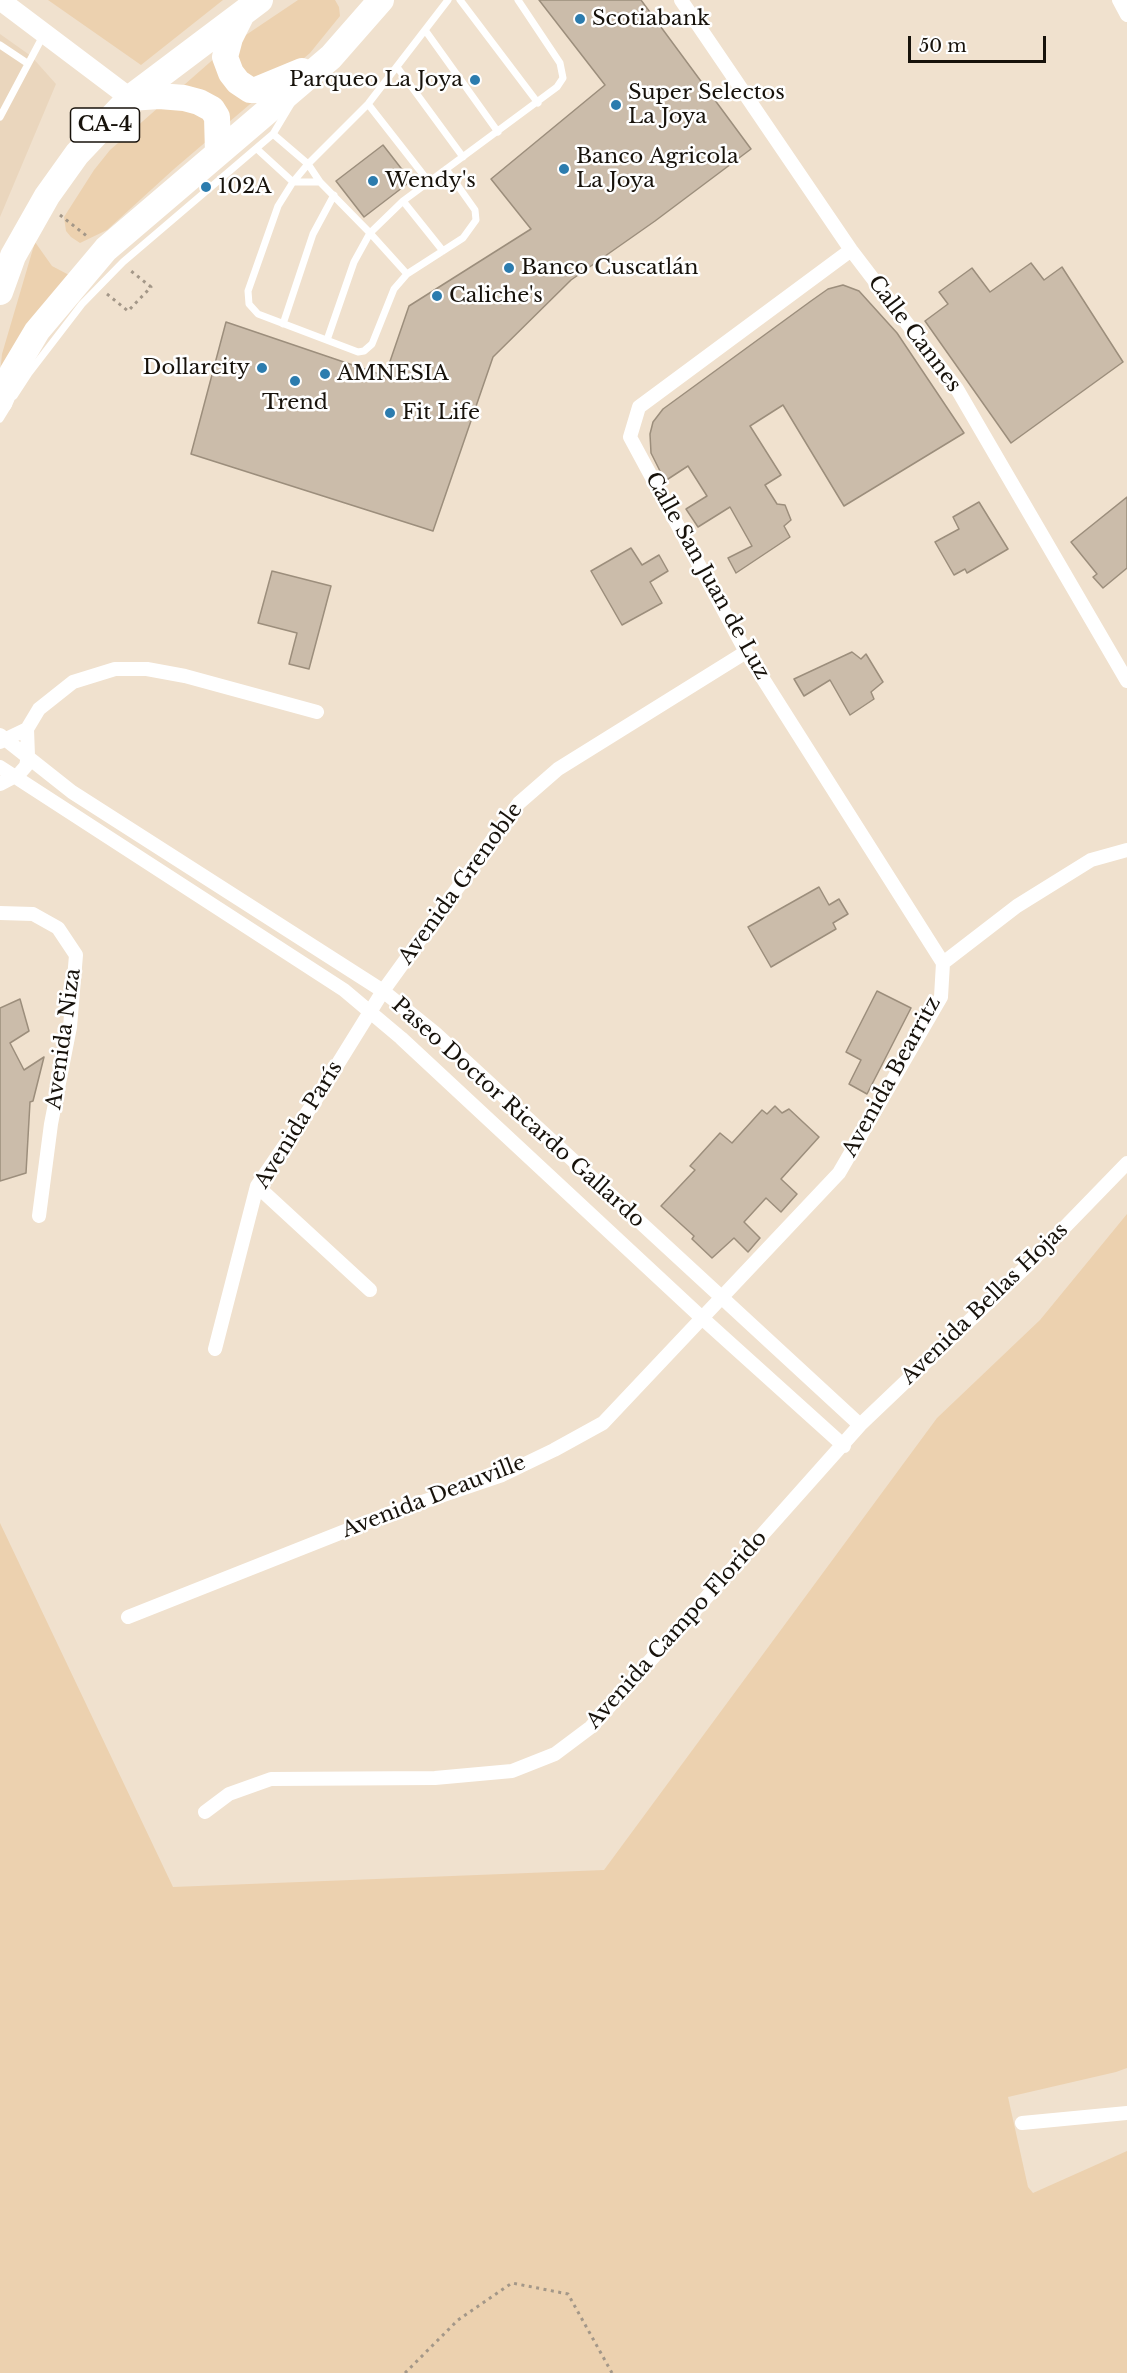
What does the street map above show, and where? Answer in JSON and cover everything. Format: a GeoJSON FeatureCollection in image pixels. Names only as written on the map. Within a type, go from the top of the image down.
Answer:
{"type":"FeatureCollection","features":[{"type":"Feature","properties":{"kind":"highway"},"geometry":{"type":"LineString","coordinates":[[0,401],[12,373],[37,331],[106,249],[307,78],[329,58],[381,0]]}},
{"type":"Feature","properties":{"kind":"highway"},"geometry":{"type":"LineString","coordinates":[[251,7],[230,38],[225,57],[231,73],[238,82],[250,90],[265,88],[329,58]]}},
{"type":"Feature","properties":{"kind":"highway","name":"CA-4"},"geometry":{"type":"LineString","coordinates":[[0,292],[13,256],[47,196],[77,154],[130,98],[251,7]]}},
{"type":"Feature","properties":{"kind":"highway"},"geometry":{"type":"LineString","coordinates":[[130,98],[159,96],[184,98],[212,109],[217,117],[218,153]]}},
{"type":"Feature","properties":{"kind":"street"},"geometry":{"type":"LineString","coordinates":[[0,0],[130,98]]}},
{"type":"Feature","properties":{"kind":"street","name":"Calle Cannes"},"geometry":{"type":"LineString","coordinates":[[681,0],[851,250],[957,389],[1127,681]]}},
{"type":"Feature","properties":{"kind":"street"},"geometry":{"type":"LineString","coordinates":[[1119,0],[1127,15]]}},
{"type":"Feature","properties":{"kind":"street","name":"Calle San Juan de Luz"},"geometry":{"type":"LineString","coordinates":[[851,250],[639,407],[630,437],[746,652],[943,963]]}},
{"type":"Feature","properties":{"kind":"street","name":"Avenida Grenoble"},"geometry":{"type":"LineString","coordinates":[[370,1011],[519,803],[558,769],[746,652]]}},
{"type":"Feature","properties":{"kind":"street"},"geometry":{"type":"LineString","coordinates":[[0,784],[26,766],[27,729],[39,709],[73,682],[115,669],[147,669],[185,676],[317,712]]}},
{"type":"Feature","properties":{"kind":"street"},"geometry":{"type":"LineString","coordinates":[[2,738],[27,729]]}},
{"type":"Feature","properties":{"kind":"street","name":"Paseo Doctor Ricardo Gallardo"},"geometry":{"type":"LineString","coordinates":[[2,738],[72,792],[383,991],[435,1033],[860,1425]]}},
{"type":"Feature","properties":{"kind":"street","name":"Paseo Doctor Ricardo Gallardo"},"geometry":{"type":"LineString","coordinates":[[0,767],[344,990],[401,1038],[702,1318],[844,1446]]}},
{"type":"Feature","properties":{"kind":"street"},"geometry":{"type":"LineString","coordinates":[[943,963],[1017,906],[1091,860],[1127,850]]}},
{"type":"Feature","properties":{"kind":"street","name":"Avenida Niza"},"geometry":{"type":"LineString","coordinates":[[0,914],[33,914],[58,928],[76,955],[70,1027],[51,1124],[39,1216]]}},
{"type":"Feature","properties":{"kind":"street","name":"Avenida Bearritz"},"geometry":{"type":"LineString","coordinates":[[702,1318],[839,1173],[941,997],[943,963]]}},
{"type":"Feature","properties":{"kind":"street","name":"Avenida París"},"geometry":{"type":"LineString","coordinates":[[215,1349],[257,1186],[313,1104],[370,1011]]}},
{"type":"Feature","properties":{"kind":"street","name":"Avenida Bellas Hojas"},"geometry":{"type":"LineString","coordinates":[[844,1446],[860,1425],[1029,1264],[1127,1163]]}},
{"type":"Feature","properties":{"kind":"street"},"geometry":{"type":"LineString","coordinates":[[257,1186],[370,1290]]}},
{"type":"Feature","properties":{"kind":"street","name":"Avenida Deauville"},"geometry":{"type":"LineString","coordinates":[[128,1617],[393,1512],[502,1475],[554,1450],[603,1423],[702,1318]]}},
{"type":"Feature","properties":{"kind":"street","name":"Avenida Campo Florido"},"geometry":{"type":"LineString","coordinates":[[205,1812],[229,1794],[271,1779],[435,1778],[512,1771],[555,1754],[591,1727],[844,1446]]}},
{"type":"Feature","properties":{"kind":"street"},"geometry":{"type":"LineString","coordinates":[[1022,2123],[1127,2113]]}},
{"type":"Feature","properties":{"kind":"lane"},"geometry":{"type":"LineString","coordinates":[[446,169],[475,210],[476,219],[463,238],[407,274],[394,289],[372,344],[358,352],[258,314],[249,304],[248,291],[278,206],[293,182],[368,104],[448,0]]}},
{"type":"Feature","properties":{"kind":"lane"},"geometry":{"type":"LineString","coordinates":[[460,0],[538,104]]}},
{"type":"Feature","properties":{"kind":"lane"},"geometry":{"type":"LineString","coordinates":[[327,340],[354,262],[370,232],[403,201],[538,104],[557,87],[562,78],[560,63],[518,0]]}},
{"type":"Feature","properties":{"kind":"lane"},"geometry":{"type":"LineString","coordinates":[[425,30],[498,132]]}},
{"type":"Feature","properties":{"kind":"lane"},"geometry":{"type":"LineString","coordinates":[[0,117],[45,32]]}},
{"type":"Feature","properties":{"kind":"lane"},"geometry":{"type":"LineString","coordinates":[[0,45],[27,63]]}},
{"type":"Feature","properties":{"kind":"lane"},"geometry":{"type":"LineString","coordinates":[[397,68],[463,157]]}},
{"type":"Feature","properties":{"kind":"lane"},"geometry":{"type":"LineString","coordinates":[[0,419],[29,373],[82,304],[123,262],[273,134],[307,78]]}},
{"type":"Feature","properties":{"kind":"lane"},"geometry":{"type":"LineString","coordinates":[[368,104],[429,182]]}},
{"type":"Feature","properties":{"kind":"lane"},"geometry":{"type":"LineString","coordinates":[[273,134],[308,164],[320,182],[370,232],[407,274]]}},
{"type":"Feature","properties":{"kind":"lane"},"geometry":{"type":"LineString","coordinates":[[257,149],[293,182],[320,182]]}},
{"type":"Feature","properties":{"kind":"lane"},"geometry":{"type":"LineString","coordinates":[[283,324],[313,234],[334,195]]}},
{"type":"Feature","properties":{"kind":"lane"},"geometry":{"type":"LineString","coordinates":[[403,201],[443,251]]}},
{"type":"Feature","properties":{"kind":"path"},"geometry":{"type":"LineString","coordinates":[[77,228],[88,237]]}},
{"type":"Feature","properties":{"kind":"path"},"geometry":{"type":"LineString","coordinates":[[98,288],[128,311],[151,287]]}},
{"type":"Feature","properties":{"kind":"path"},"geometry":{"type":"LineString","coordinates":[[405,2373],[458,2320],[512,2283],[568,2294],[612,2373]]}},
{"type":"Feature","properties":{"kind":"shaded area"},"geometry":{"type":"Polygon","coordinates":[[[48,0],[223,0],[141,65],[48,0]]]}},
{"type":"Feature","properties":{"kind":"shaded area"},"geometry":{"type":"Polygon","coordinates":[[[298,0],[335,0],[339,7],[340,16],[310,53],[174,169],[107,230],[80,243],[71,237],[66,231],[64,217],[94,170],[110,150],[225,49],[298,0]]]}},
{"type":"Feature","properties":{"kind":"shaded area"},"geometry":{"type":"Polygon","coordinates":[[[0,34],[31,56],[56,84],[0,217],[0,34]]]}},
{"type":"Feature","properties":{"kind":"shaded area"},"geometry":{"type":"Polygon","coordinates":[[[35,242],[52,266],[69,275],[0,374],[2,354],[35,242]]]}},
{"type":"Feature","properties":{"kind":"shaded area"},"geometry":{"type":"Polygon","coordinates":[[[1127,1214],[1127,2068],[1008,2097],[1028,2187],[1033,2193],[1127,2151],[1127,2373],[0,2373],[0,1523],[173,1887],[604,1870],[937,1418],[1040,1320],[1127,1214]]]}},
{"type":"Feature","properties":{"kind":"building"},"geometry":{"type":"Polygon","coordinates":[[[539,0],[641,0],[751,149],[571,280],[493,357],[433,531],[191,454],[226,322],[385,376],[409,306],[531,229],[491,179],[605,85],[539,0]]]}},
{"type":"Feature","properties":{"kind":"building","name":"Wendy's"},"geometry":{"type":"Polygon","coordinates":[[[383,145],[411,181],[364,217],[336,181],[383,145]]]}},
{"type":"Feature","properties":{"kind":"building"},"geometry":{"type":"Polygon","coordinates":[[[1031,263],[1044,280],[1062,267],[1123,362],[1011,443],[925,321],[948,304],[939,292],[972,268],[990,292],[1031,263]]]}},
{"type":"Feature","properties":{"kind":"building"},"geometry":{"type":"Polygon","coordinates":[[[843,285],[859,291],[897,333],[964,433],[844,506],[783,405],[750,426],[781,475],[765,485],[777,504],[785,505],[791,520],[784,526],[790,537],[736,573],[728,558],[752,546],[730,507],[698,527],[686,509],[707,496],[688,466],[665,481],[651,453],[650,434],[653,422],[663,409],[811,301],[828,289],[843,285]]]}},
{"type":"Feature","properties":{"kind":"building"},"geometry":{"type":"Polygon","coordinates":[[[1127,497],[1127,568],[1103,588],[1093,577],[1097,574],[1071,542],[1127,497]]]}},
{"type":"Feature","properties":{"kind":"building"},"geometry":{"type":"Polygon","coordinates":[[[979,502],[1008,549],[967,573],[965,569],[954,575],[935,542],[959,529],[953,517],[979,502]]]}},
{"type":"Feature","properties":{"kind":"building"},"geometry":{"type":"Polygon","coordinates":[[[631,548],[642,565],[659,555],[668,571],[650,582],[662,603],[622,625],[591,571],[631,548]]]}},
{"type":"Feature","properties":{"kind":"building"},"geometry":{"type":"Polygon","coordinates":[[[272,571],[331,586],[309,669],[289,664],[297,633],[258,623],[272,571]]]}},
{"type":"Feature","properties":{"kind":"building"},"geometry":{"type":"Polygon","coordinates":[[[852,652],[861,659],[866,654],[883,682],[871,692],[874,699],[850,715],[830,680],[804,696],[794,679],[852,652]]]}},
{"type":"Feature","properties":{"kind":"building"},"geometry":{"type":"Polygon","coordinates":[[[819,887],[829,905],[839,899],[848,914],[833,923],[836,929],[771,967],[748,927],[819,887]]]}},
{"type":"Feature","properties":{"kind":"building"},"geometry":{"type":"Polygon","coordinates":[[[877,991],[911,1008],[867,1094],[849,1084],[861,1060],[846,1052],[877,991]]]}},
{"type":"Feature","properties":{"kind":"building"},"geometry":{"type":"Polygon","coordinates":[[[20,999],[29,1031],[10,1043],[24,1070],[44,1057],[33,1101],[30,1102],[26,1173],[0,1181],[0,1008],[20,999]]]}},
{"type":"Feature","properties":{"kind":"building"},"geometry":{"type":"Polygon","coordinates":[[[775,1106],[782,1113],[789,1109],[819,1137],[781,1179],[797,1194],[781,1212],[766,1198],[744,1222],[760,1238],[748,1252],[734,1238],[712,1258],[692,1239],[694,1236],[661,1206],[695,1170],[690,1166],[720,1133],[732,1143],[762,1110],[767,1114],[775,1106]]]}},
{"type":"Feature","properties":{"kind":"place","name":"Scotiabank"},"geometry":{"type":"Point","coordinates":[580,19]}},
{"type":"Feature","properties":{"kind":"place","name":"Parqueo La Joya"},"geometry":{"type":"Point","coordinates":[475,80]}},
{"type":"Feature","properties":{"kind":"place","name":"Super Selectos La Joya"},"geometry":{"type":"Point","coordinates":[616,105]}},
{"type":"Feature","properties":{"kind":"place","name":"Banco Agricola La Joya"},"geometry":{"type":"Point","coordinates":[564,169]}},
{"type":"Feature","properties":{"kind":"place","name":"Wendy's"},"geometry":{"type":"Point","coordinates":[373,181]}},
{"type":"Feature","properties":{"kind":"place","name":"102A"},"geometry":{"type":"Point","coordinates":[206,187]}},
{"type":"Feature","properties":{"kind":"place","name":"Banco Cuscatlán"},"geometry":{"type":"Point","coordinates":[509,268]}},
{"type":"Feature","properties":{"kind":"place","name":"Caliche's"},"geometry":{"type":"Point","coordinates":[437,296]}},
{"type":"Feature","properties":{"kind":"place","name":"Dollarcity"},"geometry":{"type":"Point","coordinates":[262,368]}},
{"type":"Feature","properties":{"kind":"place","name":"AMNESIA"},"geometry":{"type":"Point","coordinates":[325,374]}},
{"type":"Feature","properties":{"kind":"place","name":"Trend"},"geometry":{"type":"Point","coordinates":[295,381]}},
{"type":"Feature","properties":{"kind":"place","name":"Fit Life"},"geometry":{"type":"Point","coordinates":[390,413]}}]}
